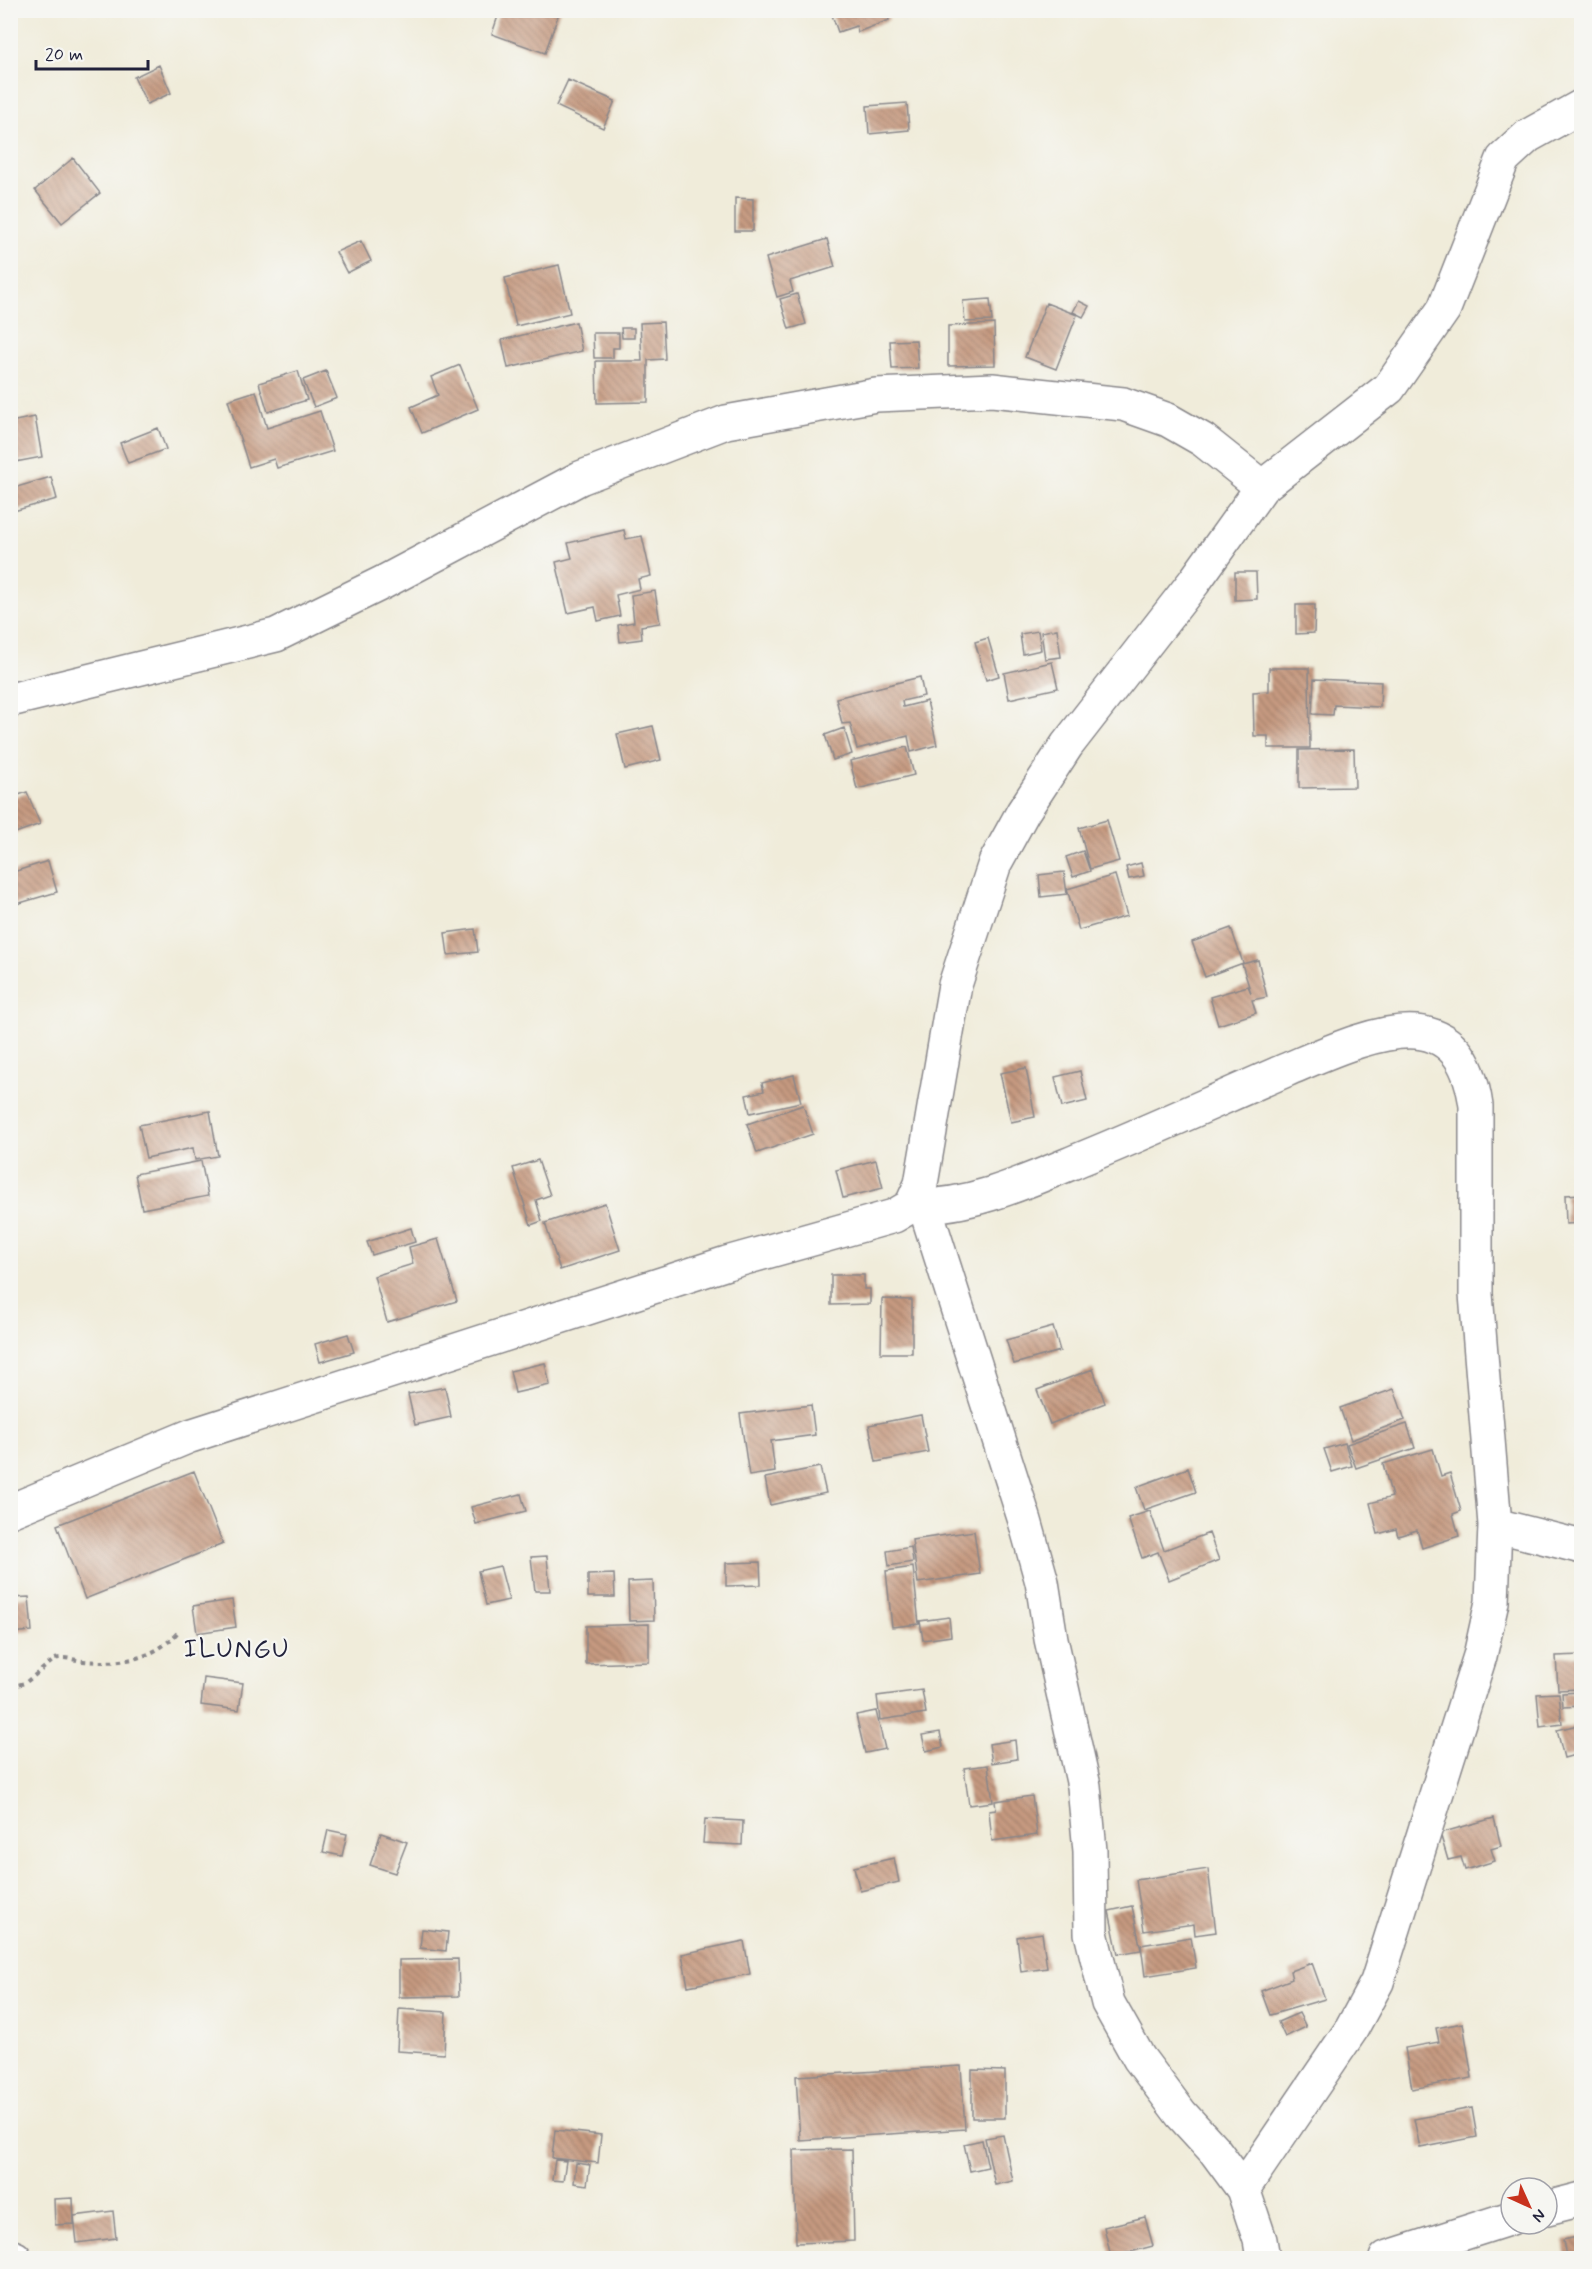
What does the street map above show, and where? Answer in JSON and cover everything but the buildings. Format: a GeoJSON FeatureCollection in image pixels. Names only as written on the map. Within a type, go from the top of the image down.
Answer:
{"type":"FeatureCollection","features":[{"type":"Feature","properties":{"kind":"street"},"geometry":{"type":"LineString","coordinates":[[1263,2259],[1260,2240],[1244,2188],[1215,2151],[1181,2114],[1139,2058],[1108,2003],[1091,1933],[1090,1851],[1084,1786],[1051,1639],[1042,1582],[1025,1521],[918,1207],[921,1184],[928,1155],[955,985],[994,862],[1023,812],[1067,745],[1194,582],[1262,486],[1389,388],[1444,309],[1503,159],[1528,136],[1570,110],[1581,106]]}},
{"type":"Feature","properties":{"kind":"street"},"geometry":{"type":"LineString","coordinates":[[10,700],[276,635],[395,577],[580,478],[726,422],[876,395],[992,390],[1124,404],[1168,420],[1203,440],[1262,486]]}},
{"type":"Feature","properties":{"kind":"street"},"geometry":{"type":"LineString","coordinates":[[10,1511],[190,1436],[727,1263],[894,1216],[918,1207],[966,1200],[1026,1182],[1324,1054],[1382,1036],[1416,1032],[1440,1038],[1464,1059],[1473,1081],[1476,1106],[1476,1294],[1495,1525],[1492,1602],[1480,1656],[1377,1982],[1351,2030],[1244,2188]]}},
{"type":"Feature","properties":{"kind":"street"},"geometry":{"type":"LineString","coordinates":[[1495,1525],[1581,1547]]}},
{"type":"Feature","properties":{"kind":"street"},"geometry":{"type":"LineString","coordinates":[[1559,2205],[1581,2199]]}},
{"type":"Feature","properties":{"kind":"street"},"geometry":{"type":"LineString","coordinates":[[1386,2259],[1499,2222]]}},
{"type":"Feature","properties":{"kind":"street"},"geometry":{"type":"LineString","coordinates":[[10,2256],[15,2259]]}},
{"type":"Feature","properties":{"kind":"path"},"geometry":{"type":"LineString","coordinates":[[10,1687],[25,1683],[55,1659],[99,1661],[140,1658],[162,1648],[178,1632]]}},
{"type":"Feature","properties":{"kind":"district","name":"ILUNGU"},"geometry":{"type":"Point","coordinates":[237,1648]}}]}
